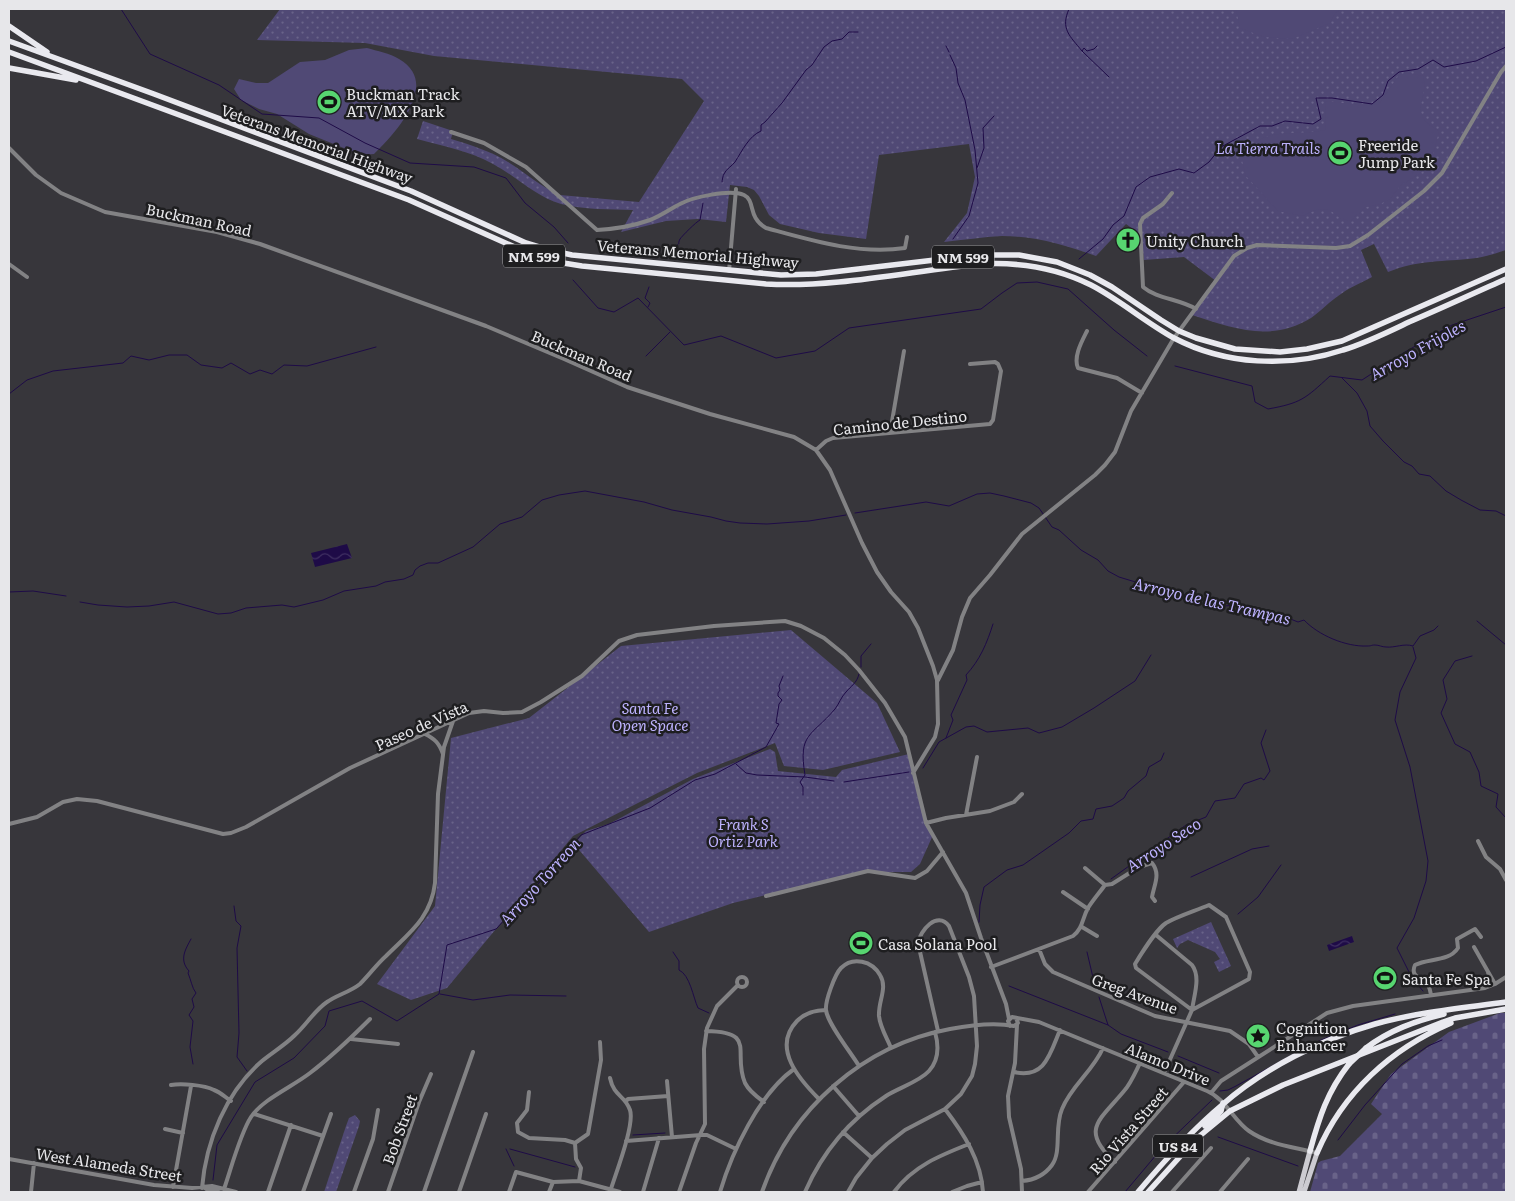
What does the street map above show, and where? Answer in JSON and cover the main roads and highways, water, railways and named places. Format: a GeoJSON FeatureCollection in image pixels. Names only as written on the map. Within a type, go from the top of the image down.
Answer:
{"type":"FeatureCollection","features":[{"type":"Feature","properties":{"kind":"highway"},"geometry":{"type":"LineString","coordinates":[[9,26],[55,57]]}},
{"type":"Feature","properties":{"kind":"highway","name":"Veterans Memorial Highway"},"geometry":{"type":"LineString","coordinates":[[9,41],[428,198],[537,247],[560,253],[729,271],[799,275],[977,255],[1026,256],[1057,262],[1090,275],[1112,287],[1179,331],[1235,349],[1280,352],[1307,349],[1333,343],[1361,333],[1506,269]]}},
{"type":"Feature","properties":{"kind":"highway","name":"Veterans Memorial Highway"},"geometry":{"type":"LineString","coordinates":[[9,52],[409,200],[523,252],[557,262],[791,285],[826,283],[981,264],[1016,264],[1052,271],[1086,283],[1174,338],[1206,351],[1235,358],[1270,361],[1306,359],[1353,347],[1506,279]]}},
{"type":"Feature","properties":{"kind":"highway"},"geometry":{"type":"LineString","coordinates":[[9,68],[100,85]]}},
{"type":"Feature","properties":{"kind":"highway","name":"US 84"},"geometry":{"type":"LineString","coordinates":[[1138,1192],[1182,1142],[1223,1103],[1283,1063],[1305,1051],[1344,1035],[1394,1020],[1506,1002]]}},
{"type":"Feature","properties":{"kind":"highway"},"geometry":{"type":"LineString","coordinates":[[1313,1152],[1323,1108],[1337,1081],[1349,1064],[1366,1048],[1378,1039],[1415,1021],[1473,1007]]}},
{"type":"Feature","properties":{"kind":"highway","name":"US 84"},"geometry":{"type":"LineString","coordinates":[[1148,1192],[1196,1138],[1230,1112],[1283,1085],[1443,1022],[1506,1009]]}},
{"type":"Feature","properties":{"kind":"highway"},"geometry":{"type":"LineString","coordinates":[[1313,1152],[1350,1097],[1388,1059],[1415,1041],[1467,1017]]}},
{"type":"Feature","properties":{"kind":"highway"},"geometry":{"type":"LineString","coordinates":[[1196,1138],[1202,1129],[1221,1111],[1223,1103]]}},
{"type":"Feature","properties":{"kind":"main road"},"geometry":{"type":"LineString","coordinates":[[1299,1192],[1313,1152]]}},
{"type":"Feature","properties":{"kind":"main road"},"geometry":{"type":"LineString","coordinates":[[1304,1192],[1313,1152]]}},
{"type":"Feature","properties":{"kind":"water"},"geometry":{"type":"Polygon","coordinates":[[[347,544],[352,558],[315,567],[311,553],[347,544]]]}},
{"type":"Feature","properties":{"kind":"water"},"geometry":{"type":"Polygon","coordinates":[[[1352,936],[1354,942],[1329,951],[1327,945],[1352,936]]]}},
{"type":"Feature","properties":{"kind":"waterway"},"geometry":{"type":"LineString","coordinates":[[121,9],[150,54],[219,85],[262,114],[319,118],[365,143],[410,163],[474,167],[506,178],[525,203],[554,227],[568,243]]}},
{"type":"Feature","properties":{"kind":"waterway"},"geometry":{"type":"LineString","coordinates":[[1069,9],[1066,16],[1066,27],[1074,41],[1082,51],[1084,48],[1087,51],[1097,46]]}},
{"type":"Feature","properties":{"kind":"waterway"},"geometry":{"type":"LineString","coordinates":[[722,182],[726,171],[735,162],[749,140],[761,131],[761,125],[782,103],[824,47],[832,41],[842,39],[849,32],[858,32]]}},
{"type":"Feature","properties":{"kind":"waterway"},"geometry":{"type":"LineString","coordinates":[[946,46],[949,52]]}},
{"type":"Feature","properties":{"kind":"waterway"},"geometry":{"type":"LineString","coordinates":[[1079,259],[1103,239],[1113,225],[1124,216],[1136,187],[1150,177],[1179,169],[1194,173],[1209,162],[1221,147],[1260,126],[1272,126],[1285,121],[1313,124],[1321,119],[1316,98],[1332,98],[1372,104],[1383,95],[1388,81],[1399,72],[1418,69],[1433,60],[1444,67],[1476,61],[1506,47]]}},
{"type":"Feature","properties":{"kind":"waterway"},"geometry":{"type":"LineString","coordinates":[[1082,51],[1109,77]]}},
{"type":"Feature","properties":{"kind":"waterway"},"geometry":{"type":"LineString","coordinates":[[950,55],[956,68],[958,83],[965,100],[975,150],[978,183],[969,216],[953,239]]}},
{"type":"Feature","properties":{"kind":"waterway"},"geometry":{"type":"LineString","coordinates":[[977,168],[984,148],[983,128],[994,116]]}},
{"type":"Feature","properties":{"kind":"waterway"},"geometry":{"type":"LineString","coordinates":[[668,255],[679,244],[683,235],[700,220],[703,203]]}},
{"type":"Feature","properties":{"kind":"waterway"},"geometry":{"type":"LineString","coordinates":[[573,280],[598,308],[614,312],[638,298],[684,345],[721,336],[776,358],[815,351],[849,328],[981,309],[1017,283],[1037,282],[1068,289],[1114,330],[1147,356]]}},
{"type":"Feature","properties":{"kind":"waterway"},"geometry":{"type":"LineString","coordinates":[[648,307],[650,303],[645,298],[649,287]]}},
{"type":"Feature","properties":{"kind":"waterway","name":"Arroyo Frijoles"},"geometry":{"type":"LineString","coordinates":[[1175,366],[1252,386],[1255,402],[1268,409],[1288,405],[1302,399],[1330,376],[1362,380],[1452,325],[1506,307]]}},
{"type":"Feature","properties":{"kind":"waterway"},"geometry":{"type":"LineString","coordinates":[[646,356],[670,332]]}},
{"type":"Feature","properties":{"kind":"waterway"},"geometry":{"type":"LineString","coordinates":[[9,394],[27,380],[53,371],[123,363],[131,356],[149,360],[169,355],[187,355],[201,365],[222,368],[231,363],[250,374],[260,370],[272,374],[284,365],[307,366],[376,347]]}},
{"type":"Feature","properties":{"kind":"waterway"},"geometry":{"type":"LineString","coordinates":[[1342,378],[1357,393],[1367,411],[1370,426],[1404,462],[1412,466],[1419,474],[1430,476],[1446,491],[1461,500],[1480,510],[1496,511],[1506,516]]}},
{"type":"Feature","properties":{"kind":"waterway","name":"Arroyo de las Trampas"},"geometry":{"type":"LineString","coordinates":[[80,602],[127,607],[174,602],[218,614],[231,613],[246,608],[282,605],[294,607],[323,600],[344,591],[404,579],[413,575],[420,566],[428,563],[438,563],[473,547],[500,524],[522,517],[542,500],[585,491],[740,523],[767,524],[809,521],[846,515]]}},
{"type":"Feature","properties":{"kind":"waterway","name":"Arroyo de las Trampas"},"geometry":{"type":"LineString","coordinates":[[855,513],[926,502],[949,506],[977,494],[990,493],[1031,503],[1039,508],[1052,527],[1059,530],[1081,550],[1098,560],[1108,571],[1119,577],[1152,587],[1165,586],[1171,593],[1198,597],[1223,606],[1240,605],[1252,607],[1255,613],[1262,613],[1278,619],[1288,618],[1298,622],[1304,620],[1317,631],[1333,639],[1359,646],[1413,646],[1420,636],[1434,630],[1438,626]]}},
{"type":"Feature","properties":{"kind":"waterway","name":"Arroyo de las Trampas"},"geometry":{"type":"LineString","coordinates":[[9,592],[33,591],[66,596]]}},
{"type":"Feature","properties":{"kind":"waterway"},"geometry":{"type":"LineString","coordinates":[[1477,621],[1506,645]]}},
{"type":"Feature","properties":{"kind":"waterway"},"geometry":{"type":"LineString","coordinates":[[946,738],[953,720],[951,715],[967,680],[966,675],[982,651],[993,624]]}},
{"type":"Feature","properties":{"kind":"waterway"},"geometry":{"type":"LineString","coordinates":[[861,667],[861,656],[871,644]]}},
{"type":"Feature","properties":{"kind":"waterway"},"geometry":{"type":"LineString","coordinates":[[1413,647],[1416,658],[1400,692],[1395,720],[1410,767],[1428,861],[1426,881],[1414,918],[1397,948],[1412,978],[1423,991]]}},
{"type":"Feature","properties":{"kind":"waterway"},"geometry":{"type":"LineString","coordinates":[[923,768],[939,742],[966,727],[974,726],[987,732],[1028,728],[1039,733],[1062,727],[1135,681],[1151,655]]}},
{"type":"Feature","properties":{"kind":"waterway"},"geometry":{"type":"LineString","coordinates":[[1472,656],[1455,661],[1443,680],[1447,699],[1441,713],[1455,744],[1470,752],[1479,772],[1481,786],[1498,794],[1496,807],[1506,818]]}},
{"type":"Feature","properties":{"kind":"waterway"},"geometry":{"type":"LineString","coordinates":[[803,795],[803,787],[800,782],[805,775],[803,761],[805,743],[813,731],[835,709],[859,674]]}},
{"type":"Feature","properties":{"kind":"waterway","name":"Arroyo Torreon"},"geometry":{"type":"LineString","coordinates":[[213,1180],[217,1145],[255,1082],[294,1058],[325,1026],[329,1011],[362,1001],[397,1021],[439,994],[447,945],[496,929],[581,835],[650,808],[695,780],[715,774],[766,747],[779,724],[776,723],[779,704],[782,700],[778,693],[783,676]]}},
{"type":"Feature","properties":{"kind":"waterway","name":"Arroyo Seco"},"geometry":{"type":"LineString","coordinates":[[1111,879],[1186,825],[1206,817],[1215,801],[1235,798],[1244,784],[1261,778],[1264,780],[1270,771],[1261,743],[1266,730]]}},
{"type":"Feature","properties":{"kind":"waterway"},"geometry":{"type":"LineString","coordinates":[[979,922],[984,887],[1007,870],[1023,865],[1069,833],[1081,821],[1093,819],[1096,809],[1112,806],[1124,798],[1128,791],[1146,776],[1149,767],[1161,760],[1164,753]]}},
{"type":"Feature","properties":{"kind":"waterway"},"geometry":{"type":"LineString","coordinates":[[736,764],[746,773],[757,775],[805,777],[834,781]]}},
{"type":"Feature","properties":{"kind":"waterway"},"geometry":{"type":"LineString","coordinates":[[844,782],[909,772]]}},
{"type":"Feature","properties":{"kind":"waterway"},"geometry":{"type":"LineString","coordinates":[[1191,877],[1252,849],[1269,846]]}},
{"type":"Feature","properties":{"kind":"waterway"},"geometry":{"type":"LineString","coordinates":[[1238,914],[1258,897],[1281,865]]}},
{"type":"Feature","properties":{"kind":"waterway"},"geometry":{"type":"LineString","coordinates":[[234,906],[236,921],[241,926],[237,948],[239,1033],[237,1057],[247,1071]]}},
{"type":"Feature","properties":{"kind":"waterway"},"geometry":{"type":"LineString","coordinates":[[191,939],[185,951],[184,963],[189,971],[188,973],[196,993],[192,999],[194,1007],[189,1015],[193,1021],[190,1047],[193,1064]]}},
{"type":"Feature","properties":{"kind":"waterway"},"geometry":{"type":"LineString","coordinates":[[673,952],[679,961],[679,970],[689,981],[698,1008],[709,1013]]}},
{"type":"Feature","properties":{"kind":"waterway"},"geometry":{"type":"LineString","coordinates":[[1087,952],[1095,986]]}},
{"type":"Feature","properties":{"kind":"waterway"},"geometry":{"type":"LineString","coordinates":[[1009,986],[1108,1025]]}},
{"type":"Feature","properties":{"kind":"waterway"},"geometry":{"type":"LineString","coordinates":[[440,994],[473,1000],[510,995],[566,996]]}},
{"type":"Feature","properties":{"kind":"waterway"},"geometry":{"type":"LineString","coordinates":[[1099,997],[1108,1025],[1121,1034],[1168,1052]]}},
{"type":"Feature","properties":{"kind":"waterway"},"geometry":{"type":"LineString","coordinates":[[1220,1091],[1236,1086],[1314,1043],[1358,1025],[1395,1014]]}},
{"type":"Feature","properties":{"kind":"waterway"},"geometry":{"type":"LineString","coordinates":[[1338,1140],[1365,1105],[1402,1064],[1428,1046],[1442,1040]]}},
{"type":"Feature","properties":{"kind":"waterway"},"geometry":{"type":"LineString","coordinates":[[1178,1056],[1219,1073]]}},
{"type":"Feature","properties":{"kind":"waterway"},"geometry":{"type":"LineString","coordinates":[[1125,1192],[1162,1148],[1212,1100]]}},
{"type":"Feature","properties":{"kind":"waterway"},"geometry":{"type":"LineString","coordinates":[[633,1135],[665,1133]]}},
{"type":"Feature","properties":{"kind":"waterway"},"geometry":{"type":"LineString","coordinates":[[1218,1137],[1298,1166]]}},
{"type":"Feature","properties":{"kind":"waterway"},"geometry":{"type":"LineString","coordinates":[[506,1149],[514,1166]]}},
{"type":"Feature","properties":{"kind":"waterway"},"geometry":{"type":"LineString","coordinates":[[510,1149],[575,1167]]}},
{"type":"Feature","properties":{"kind":"place","name":"Buckman Track ATV/MX Park"},"geometry":{"type":"Point","coordinates":[329,102]}},
{"type":"Feature","properties":{"kind":"place","name":"Freeride Jump Park"},"geometry":{"type":"Point","coordinates":[1340,153]}},
{"type":"Feature","properties":{"kind":"place","name":"Unity Church"},"geometry":{"type":"Point","coordinates":[1128,240]}},
{"type":"Feature","properties":{"kind":"place","name":"Casa Solana Pool"},"geometry":{"type":"Point","coordinates":[861,943]}},
{"type":"Feature","properties":{"kind":"place","name":"Santa Fe Spa"},"geometry":{"type":"Point","coordinates":[1385,978]}},
{"type":"Feature","properties":{"kind":"place","name":"Cognition Enhancer"},"geometry":{"type":"Point","coordinates":[1258,1036]}},
{"type":"Feature","properties":{"kind":"park label","name":"La Tierra Trails"},"geometry":{"type":"Point","coordinates":[1268,147]}},
{"type":"Feature","properties":{"kind":"park label","name":"Santa Fe Open Space"},"geometry":{"type":"Point","coordinates":[650,716]}},
{"type":"Feature","properties":{"kind":"park label","name":"Frank S Ortiz Park"},"geometry":{"type":"Point","coordinates":[743,832]}}]}
